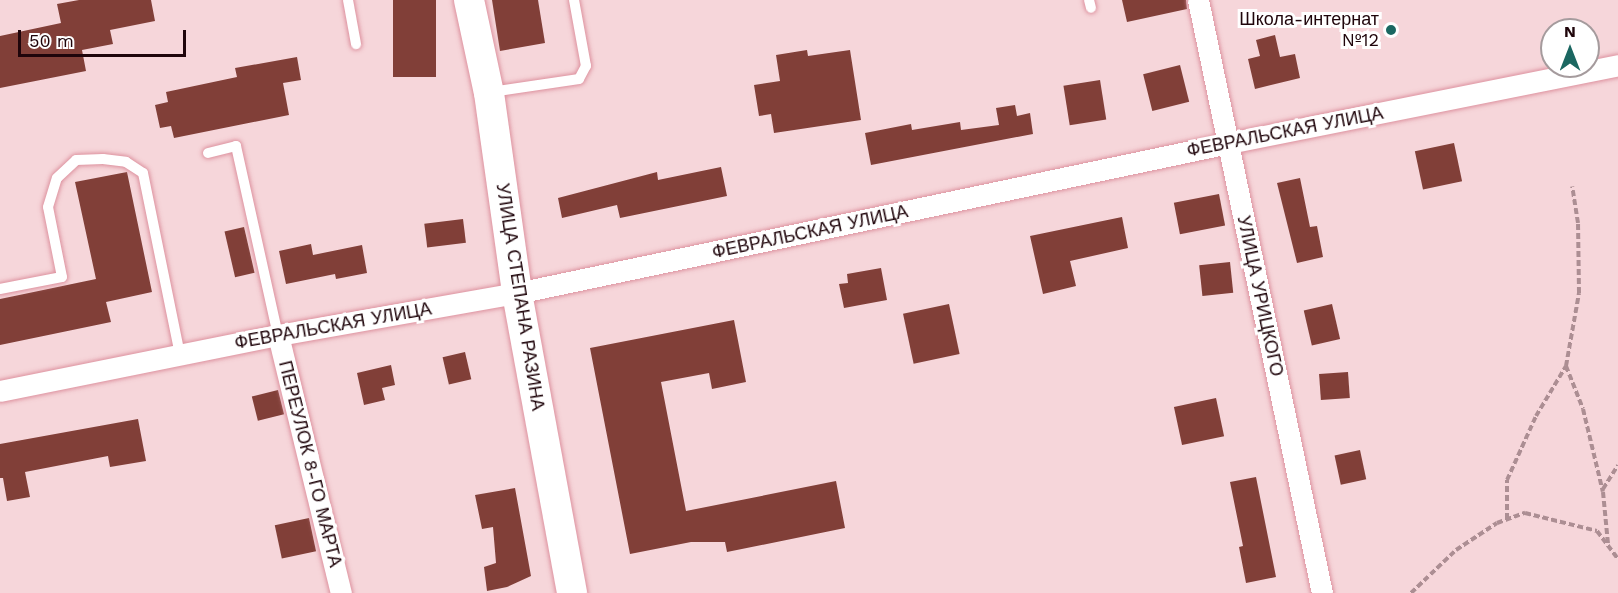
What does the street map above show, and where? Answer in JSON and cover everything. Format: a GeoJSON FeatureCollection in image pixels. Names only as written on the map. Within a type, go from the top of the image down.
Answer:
{"type":"FeatureCollection","features":[{"type":"Feature","properties":{"kind":"main road","name":"УЛИЦА СТЕПАНА РАЗИНА"},"geometry":{"type":"LineString","coordinates":[[469,0],[489,93],[517,293],[572,593]]}},
{"type":"Feature","properties":{"kind":"street","name":"УЛИЦА УРИЦКОГО"},"geometry":{"type":"LineString","coordinates":[[1198,0],[1322,593]]}},
{"type":"Feature","properties":{"kind":"street","name":"ФЕВРАЛЬСКАЯ УЛИЦА"},"geometry":{"type":"LineString","coordinates":[[0,391],[278,335],[517,293],[1229,143],[1618,65]]}},
{"type":"Feature","properties":{"kind":"street","name":"ПЕРЕУЛОК 8-ГО МАРТА"},"geometry":{"type":"LineString","coordinates":[[278,335],[341,593]]}},
{"type":"Feature","properties":{"kind":"lane"},"geometry":{"type":"LineString","coordinates":[[348,0],[356,44]]}},
{"type":"Feature","properties":{"kind":"lane"},"geometry":{"type":"LineString","coordinates":[[489,93],[579,79],[586,66],[574,0]]}},
{"type":"Feature","properties":{"kind":"lane"},"geometry":{"type":"LineString","coordinates":[[208,153],[236,146],[278,335]]}},
{"type":"Feature","properties":{"kind":"lane"},"geometry":{"type":"LineString","coordinates":[[0,289],[62,277],[48,207],[57,178],[76,160],[104,159],[126,162],[143,173],[180,355]]}},
{"type":"Feature","properties":{"kind":"path"},"geometry":{"type":"LineString","coordinates":[[1508,519],[1508,480],[1536,416],[1566,366],[1579,293],[1578,223],[1572,186]]}},
{"type":"Feature","properties":{"kind":"path"},"geometry":{"type":"LineString","coordinates":[[1566,366],[1583,409],[1602,490],[1608,545]]}},
{"type":"Feature","properties":{"kind":"path"},"geometry":{"type":"LineString","coordinates":[[1602,490],[1618,465]]}},
{"type":"Feature","properties":{"kind":"path"},"geometry":{"type":"LineString","coordinates":[[1411,593],[1456,550],[1497,523],[1525,513],[1597,531],[1618,559]]}},
{"type":"Feature","properties":{"kind":"building"},"geometry":{"type":"Polygon","coordinates":[[[79,0],[151,0],[155,21],[110,30],[113,44],[82,50],[86,71],[0,88],[0,36],[61,23],[57,4],[79,0]]]}},
{"type":"Feature","properties":{"kind":"building"},"geometry":{"type":"Polygon","coordinates":[[[393,0],[436,0],[436,77],[393,77],[393,0]]]}},
{"type":"Feature","properties":{"kind":"building"},"geometry":{"type":"Polygon","coordinates":[[[492,0],[538,0],[545,43],[500,51],[492,0]]]}},
{"type":"Feature","properties":{"kind":"building"},"geometry":{"type":"Polygon","coordinates":[[[1122,0],[1186,0],[1187,9],[1127,22],[1122,0]]]}},
{"type":"Feature","properties":{"kind":"building"},"geometry":{"type":"Polygon","coordinates":[[[1275,35],[1280,57],[1295,54],[1300,78],[1255,89],[1248,59],[1260,56],[1256,40],[1275,35]]]}},
{"type":"Feature","properties":{"kind":"building"},"geometry":{"type":"Polygon","coordinates":[[[807,50],[808,56],[850,50],[861,120],[774,133],[771,114],[759,116],[754,85],[780,81],[776,55],[807,50]]]}},
{"type":"Feature","properties":{"kind":"building"},"geometry":{"type":"Polygon","coordinates":[[[297,57],[301,80],[283,83],[289,115],[174,138],[171,126],[160,128],[155,105],[168,102],[166,92],[237,77],[235,68],[297,57]]]}},
{"type":"Feature","properties":{"kind":"building"},"geometry":{"type":"Polygon","coordinates":[[[1180,65],[1189,102],[1152,111],[1143,74],[1180,65]]]}},
{"type":"Feature","properties":{"kind":"building"},"geometry":{"type":"Polygon","coordinates":[[[1100,80],[1106,120],[1070,125],[1063,86],[1100,80]]]}},
{"type":"Feature","properties":{"kind":"building"},"geometry":{"type":"Polygon","coordinates":[[[1015,105],[1017,116],[1030,113],[1033,134],[871,165],[865,133],[911,124],[912,130],[960,122],[961,130],[999,125],[996,108],[1015,105]]]}},
{"type":"Feature","properties":{"kind":"building"},"geometry":{"type":"Polygon","coordinates":[[[1454,143],[1462,181],[1423,189],[1415,151],[1454,143]]]}},
{"type":"Feature","properties":{"kind":"building"},"geometry":{"type":"Polygon","coordinates":[[[721,167],[727,196],[620,218],[617,205],[562,218],[558,198],[657,172],[658,180],[721,167]]]}},
{"type":"Feature","properties":{"kind":"building"},"geometry":{"type":"Polygon","coordinates":[[[127,172],[152,292],[106,302],[111,322],[0,345],[0,299],[96,279],[75,182],[127,172]]]}},
{"type":"Feature","properties":{"kind":"building"},"geometry":{"type":"Polygon","coordinates":[[[1300,178],[1310,227],[1317,226],[1323,257],[1297,263],[1277,183],[1300,178]]]}},
{"type":"Feature","properties":{"kind":"building"},"geometry":{"type":"Polygon","coordinates":[[[1219,194],[1225,225],[1180,234],[1174,203],[1219,194]]]}},
{"type":"Feature","properties":{"kind":"building"},"geometry":{"type":"Polygon","coordinates":[[[1122,217],[1128,248],[1070,261],[1076,286],[1043,294],[1030,236],[1122,217]]]}},
{"type":"Feature","properties":{"kind":"building"},"geometry":{"type":"Polygon","coordinates":[[[463,219],[466,243],[427,248],[424,224],[463,219]]]}},
{"type":"Feature","properties":{"kind":"building"},"geometry":{"type":"Polygon","coordinates":[[[244,227],[255,273],[235,277],[225,231],[244,227]]]}},
{"type":"Feature","properties":{"kind":"building"},"geometry":{"type":"Polygon","coordinates":[[[311,244],[313,255],[362,245],[367,273],[336,279],[335,274],[286,284],[279,251],[311,244]]]}},
{"type":"Feature","properties":{"kind":"building"},"geometry":{"type":"Polygon","coordinates":[[[1230,262],[1233,293],[1202,296],[1199,265],[1230,262]]]}},
{"type":"Feature","properties":{"kind":"building"},"geometry":{"type":"Polygon","coordinates":[[[881,268],[887,300],[844,308],[839,284],[848,283],[847,274],[881,268]]]}},
{"type":"Feature","properties":{"kind":"building"},"geometry":{"type":"Polygon","coordinates":[[[949,304],[960,354],[914,364],[903,314],[949,304]]]}},
{"type":"Feature","properties":{"kind":"building"},"geometry":{"type":"Polygon","coordinates":[[[1332,304],[1340,339],[1312,346],[1304,311],[1332,304]]]}},
{"type":"Feature","properties":{"kind":"building"},"geometry":{"type":"Polygon","coordinates":[[[734,320],[746,382],[712,389],[709,373],[661,382],[686,511],[836,481],[845,528],[727,552],[725,542],[691,542],[630,554],[590,348],[734,320]]]}},
{"type":"Feature","properties":{"kind":"building"},"geometry":{"type":"Polygon","coordinates":[[[465,352],[471,379],[449,384],[443,357],[465,352]]]}},
{"type":"Feature","properties":{"kind":"building"},"geometry":{"type":"Polygon","coordinates":[[[391,365],[395,385],[382,388],[385,400],[364,405],[357,373],[391,365]]]}},
{"type":"Feature","properties":{"kind":"building"},"geometry":{"type":"Polygon","coordinates":[[[1348,372],[1350,398],[1321,400],[1319,374],[1348,372]]]}},
{"type":"Feature","properties":{"kind":"building"},"geometry":{"type":"Polygon","coordinates":[[[278,390],[284,414],[258,421],[252,397],[278,390]]]}},
{"type":"Feature","properties":{"kind":"building"},"geometry":{"type":"Polygon","coordinates":[[[1216,398],[1224,436],[1182,445],[1174,407],[1216,398]]]}},
{"type":"Feature","properties":{"kind":"building"},"geometry":{"type":"Polygon","coordinates":[[[138,419],[146,461],[110,467],[108,456],[25,472],[30,497],[7,501],[3,478],[0,478],[0,444],[138,419]]]}},
{"type":"Feature","properties":{"kind":"building"},"geometry":{"type":"Polygon","coordinates":[[[1360,450],[1366,479],[1341,485],[1335,455],[1360,450]]]}},
{"type":"Feature","properties":{"kind":"building"},"geometry":{"type":"Polygon","coordinates":[[[1256,477],[1276,577],[1246,583],[1239,547],[1243,546],[1230,482],[1256,477]]]}},
{"type":"Feature","properties":{"kind":"building"},"geometry":{"type":"Polygon","coordinates":[[[515,488],[531,576],[507,587],[487,591],[484,567],[496,563],[493,527],[482,529],[475,495],[515,488]]]}},
{"type":"Feature","properties":{"kind":"building"},"geometry":{"type":"Polygon","coordinates":[[[309,518],[316,551],[282,559],[275,525],[309,518]]]}},
{"type":"Feature","properties":{"kind":"place","name":"Школа-интернат №12"},"geometry":{"type":"Point","coordinates":[1391,30]}}]}
